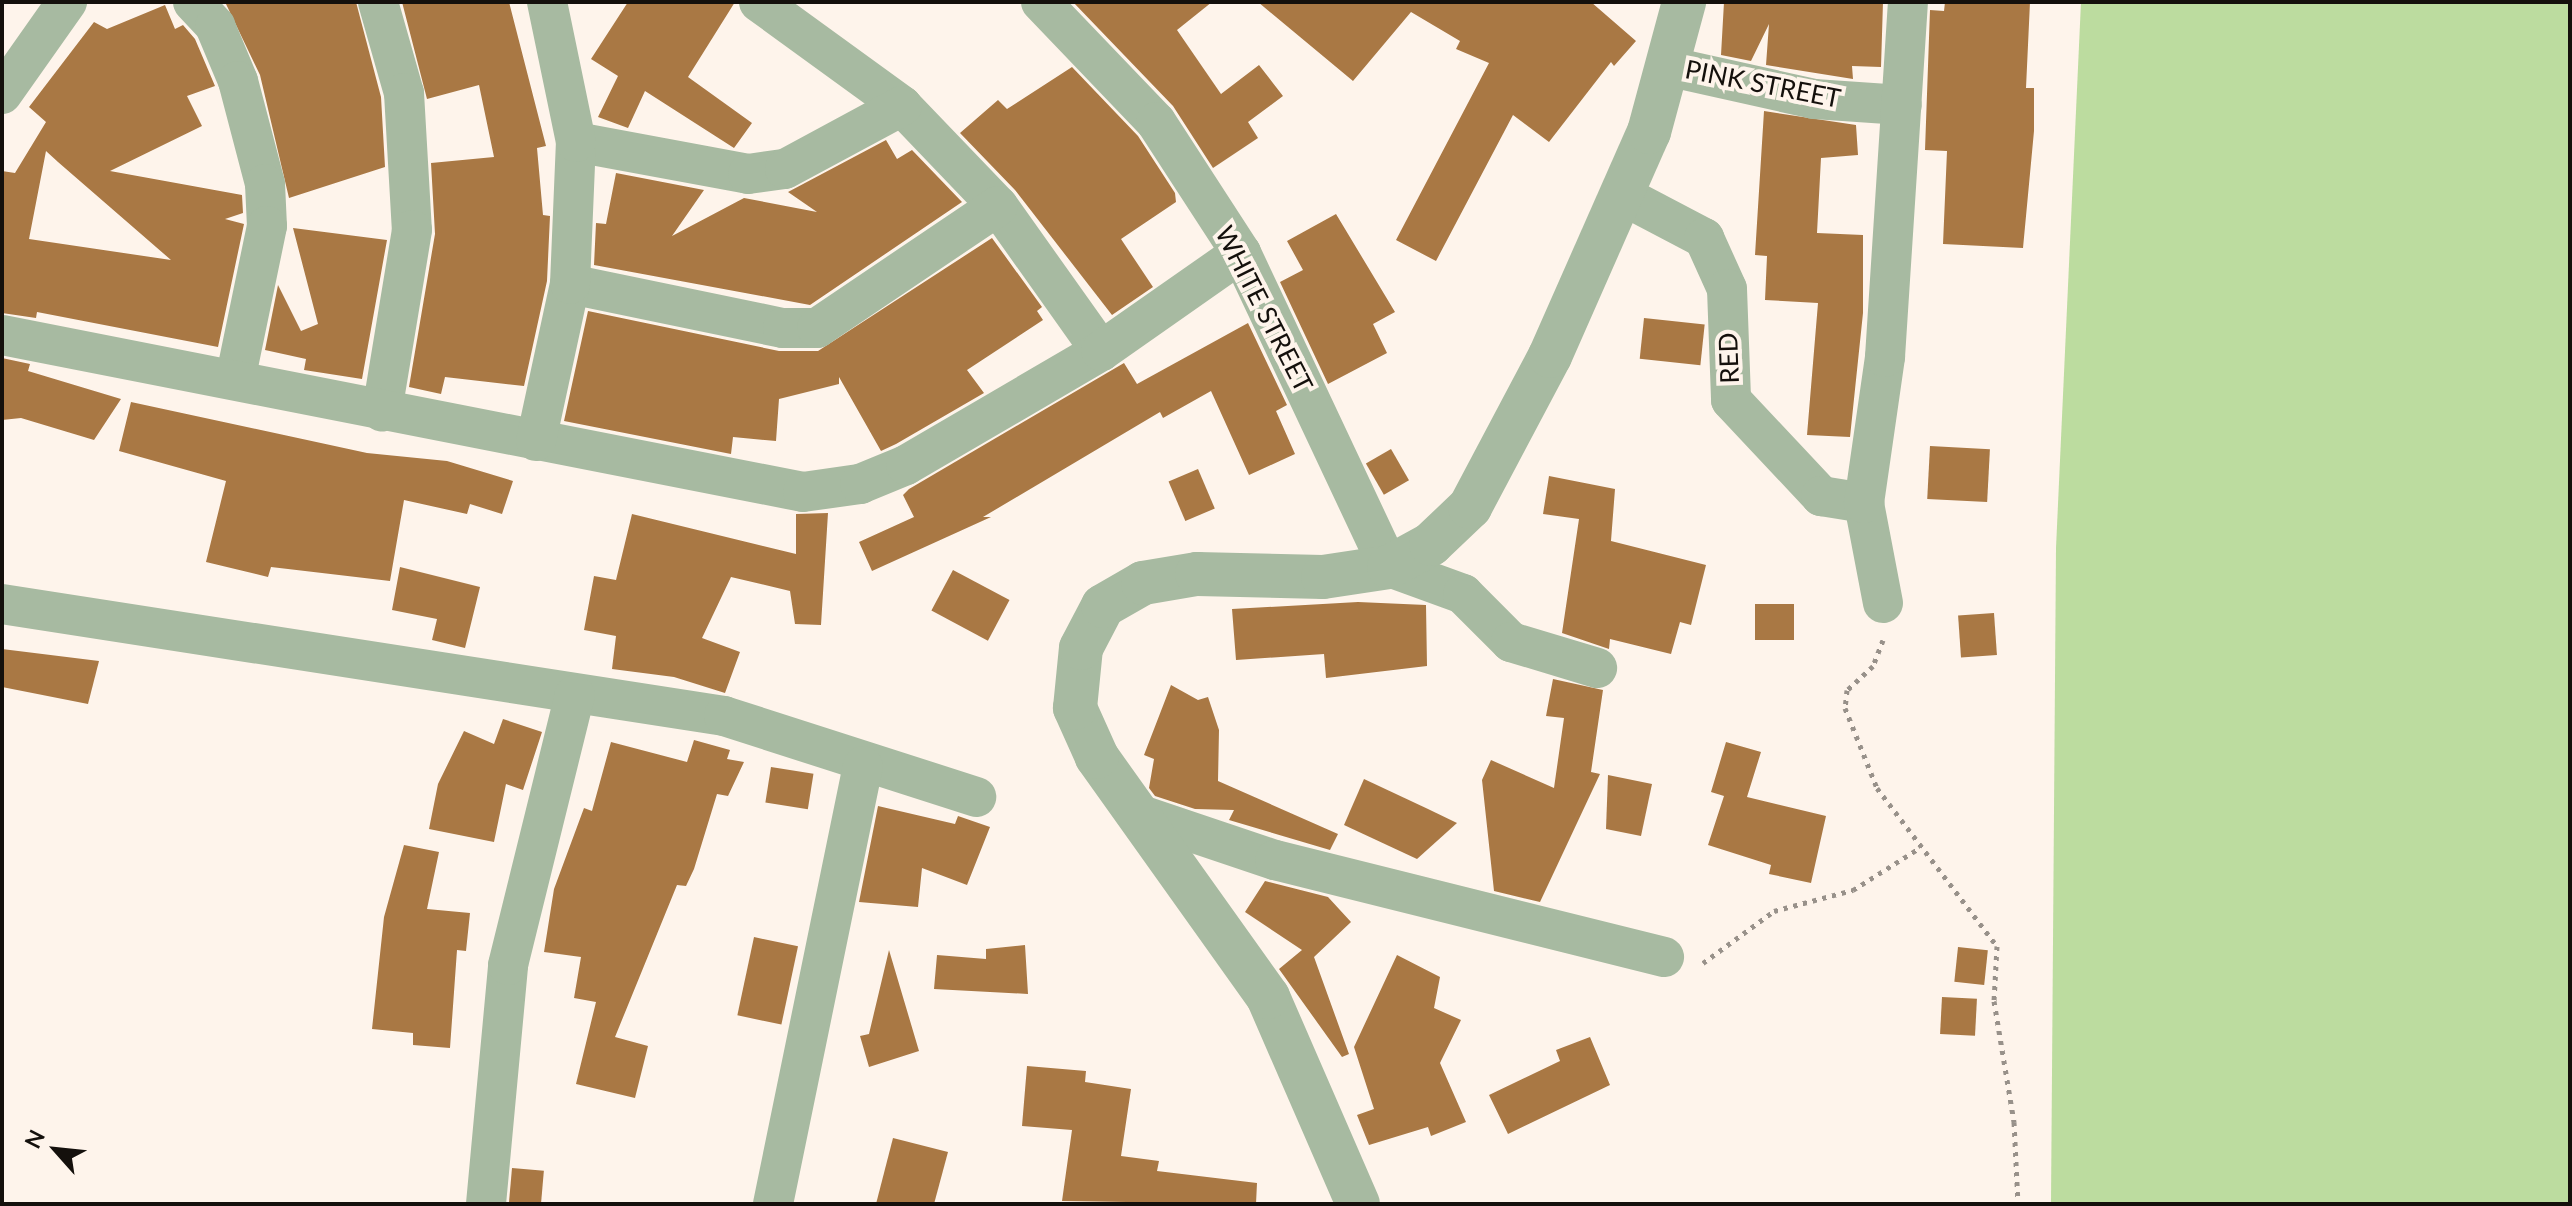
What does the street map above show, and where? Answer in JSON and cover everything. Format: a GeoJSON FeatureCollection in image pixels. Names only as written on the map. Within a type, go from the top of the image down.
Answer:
{"type":"FeatureCollection","features":[{"type":"Feature","properties":{"kind":"street"},"geometry":{"type":"LineString","coordinates":[[2,94],[67,2]]}},
{"type":"Feature","properties":{"kind":"street"},"geometry":{"type":"LineString","coordinates":[[193,2],[215,26],[238,81],[265,184],[267,226],[236,376]]}},
{"type":"Feature","properties":{"kind":"street"},"geometry":{"type":"LineString","coordinates":[[378,2],[404,93],[412,230],[382,412]]}},
{"type":"Feature","properties":{"kind":"street"},"geometry":{"type":"LineString","coordinates":[[536,441],[570,284],[576,142],[547,2]]}},
{"type":"Feature","properties":{"kind":"street"},"geometry":{"type":"LineString","coordinates":[[759,2],[902,106],[998,206],[1101,351]]}},
{"type":"Feature","properties":{"kind":"street","name":"WHITE STREET"},"geometry":{"type":"LineString","coordinates":[[1041,2],[1156,122],[1241,253],[1389,567]]}},
{"type":"Feature","properties":{"kind":"street"},"geometry":{"type":"LineString","coordinates":[[1358,1204],[1268,997],[1097,757],[1075,708],[1081,648],[1103,606],[1143,583],[1197,574],[1323,577],[1389,567],[1431,544],[1470,507],[1504,452],[1622,195],[1671,67],[1684,2]]}},
{"type":"Feature","properties":{"kind":"street"},"geometry":{"type":"LineString","coordinates":[[1883,603],[1864,503],[1885,357],[1908,2]]}},
{"type":"Feature","properties":{"kind":"street","name":"PINK STREET"},"geometry":{"type":"LineString","coordinates":[[1671,67],[1814,99],[1902,105]]}},
{"type":"Feature","properties":{"kind":"street"},"geometry":{"type":"LineString","coordinates":[[576,142],[748,174],[785,169],[902,106]]}},
{"type":"Feature","properties":{"kind":"street","name":"RED"},"geometry":{"type":"LineString","coordinates":[[1622,195],[1704,238],[1727,289],[1731,400],[1821,496],[1864,503]]}},
{"type":"Feature","properties":{"kind":"street"},"geometry":{"type":"LineString","coordinates":[[570,284],[783,328],[817,328],[998,206]]}},
{"type":"Feature","properties":{"kind":"street"},"geometry":{"type":"LineString","coordinates":[[2,335],[236,376],[382,412],[803,492],[860,484],[906,465],[1101,351],[1241,253]]}},
{"type":"Feature","properties":{"kind":"street"},"geometry":{"type":"LineString","coordinates":[[1389,567],[1463,594],[1511,642],[1597,668]]}},
{"type":"Feature","properties":{"kind":"street"},"geometry":{"type":"LineString","coordinates":[[2,604],[724,716],[863,766],[976,797]]}},
{"type":"Feature","properties":{"kind":"street"},"geometry":{"type":"LineString","coordinates":[[486,1204],[508,965],[575,695]]}},
{"type":"Feature","properties":{"kind":"street"},"geometry":{"type":"LineString","coordinates":[[773,1204],[863,766]]}},
{"type":"Feature","properties":{"kind":"street"},"geometry":{"type":"LineString","coordinates":[[1135,813],[1332,876],[1664,957]]}},
{"type":"Feature","properties":{"kind":"path"},"geometry":{"type":"LineString","coordinates":[[1883,603],[1881,650],[1847,690],[1845,708],[1877,788],[1921,847],[1970,902],[1997,946],[1994,1001],[2014,1122],[2018,1204]]}},
{"type":"Feature","properties":{"kind":"path"},"geometry":{"type":"LineString","coordinates":[[1664,957],[1703,963],[1774,911],[1853,890],[1921,847]]}},
{"type":"Feature","properties":{"kind":"green space"},"geometry":{"type":"Polygon","coordinates":[[[2081,2],[2570,2],[2570,1204],[2051,1204],[2056,548],[2081,2]]]}},
{"type":"Feature","properties":{"kind":"building"},"geometry":{"type":"Polygon","coordinates":[[[356,2],[381,97],[385,167],[289,198],[260,75],[226,4],[356,2]]]}},
{"type":"Feature","properties":{"kind":"building"},"geometry":{"type":"Polygon","coordinates":[[[402,2],[509,2],[546,146],[537,148],[543,215],[550,216],[547,281],[524,386],[445,377],[441,394],[409,387],[435,234],[431,163],[494,157],[479,85],[427,99],[402,2]]]}},
{"type":"Feature","properties":{"kind":"building"},"geometry":{"type":"Polygon","coordinates":[[[628,2],[735,2],[688,77],[752,123],[734,148],[645,91],[628,128],[598,117],[618,76],[591,59],[628,2]]]}},
{"type":"Feature","properties":{"kind":"building"},"geometry":{"type":"Polygon","coordinates":[[[1073,2],[1212,2],[1177,30],[1221,94],[1259,65],[1283,96],[1248,122],[1258,138],[1213,168],[1173,106],[1073,2]]]}},
{"type":"Feature","properties":{"kind":"building"},"geometry":{"type":"Polygon","coordinates":[[[1258,2],[1591,2],[1636,41],[1614,66],[1611,62],[1549,142],[1513,115],[1436,261],[1396,240],[1489,63],[1456,49],[1460,41],[1411,12],[1353,81],[1258,2]]]}},
{"type":"Feature","properties":{"kind":"building"},"geometry":{"type":"Polygon","coordinates":[[[1724,2],[1883,2],[1881,67],[1852,66],[1853,79],[1766,65],[1769,24],[1751,61],[1721,55],[1724,2]]]}},
{"type":"Feature","properties":{"kind":"building"},"geometry":{"type":"Polygon","coordinates":[[[1945,2],[2030,2],[2026,88],[2034,88],[2034,131],[2023,248],[1943,244],[1947,151],[1925,150],[1930,10],[1944,11],[1945,2]]]}},
{"type":"Feature","properties":{"kind":"building"},"geometry":{"type":"Polygon","coordinates":[[[165,5],[175,29],[183,25],[195,39],[215,86],[187,96],[202,126],[110,171],[242,195],[243,213],[225,219],[244,224],[218,347],[37,312],[36,318],[2,313],[2,171],[15,173],[46,122],[29,107],[94,22],[107,29],[165,5]],[[46,151],[29,239],[171,260],[46,151]]]}},
{"type":"Feature","properties":{"kind":"building"},"geometry":{"type":"Polygon","coordinates":[[[1072,67],[1138,136],[1175,193],[1176,202],[1121,239],[1153,287],[1112,315],[1015,190],[960,133],[998,100],[1007,109],[1072,67]]]}},
{"type":"Feature","properties":{"kind":"building"},"geometry":{"type":"Polygon","coordinates":[[[1764,111],[1856,125],[1858,155],[1821,158],[1817,233],[1863,235],[1863,313],[1850,437],[1807,435],[1818,303],[1765,300],[1767,256],[1755,255],[1764,111]]]}},
{"type":"Feature","properties":{"kind":"building"},"geometry":{"type":"Polygon","coordinates":[[[886,140],[897,159],[912,150],[962,202],[810,305],[594,265],[596,223],[606,224],[616,173],[704,190],[672,236],[744,198],[817,212],[788,192],[886,140]]]}},
{"type":"Feature","properties":{"kind":"building"},"geometry":{"type":"Polygon","coordinates":[[[1336,214],[1395,312],[1373,324],[1387,353],[1328,384],[1280,282],[1303,270],[1287,241],[1336,214]]]}},
{"type":"Feature","properties":{"kind":"building"},"geometry":{"type":"Polygon","coordinates":[[[293,228],[387,240],[362,379],[304,370],[306,359],[265,350],[278,285],[301,331],[318,324],[293,228]]]}},
{"type":"Feature","properties":{"kind":"building"},"geometry":{"type":"Polygon","coordinates":[[[992,238],[1042,307],[1037,311],[1043,320],[967,370],[984,393],[881,451],[839,377],[839,384],[779,399],[776,441],[733,437],[731,454],[564,421],[588,311],[779,351],[818,351],[992,238]]]}},
{"type":"Feature","properties":{"kind":"building"},"geometry":{"type":"Polygon","coordinates":[[[1644,318],[1705,324],[1700,365],[1640,359],[1644,318]]]}},
{"type":"Feature","properties":{"kind":"building"},"geometry":{"type":"Polygon","coordinates":[[[1248,323],[1287,405],[1276,411],[1295,454],[1249,475],[1211,391],[1163,418],[1160,412],[983,517],[991,517],[872,571],[859,542],[914,517],[903,495],[909,489],[1124,363],[1137,384],[1248,323]]]}},
{"type":"Feature","properties":{"kind":"building"},"geometry":{"type":"Polygon","coordinates":[[[2,358],[30,364],[28,371],[121,399],[94,440],[21,418],[2,420],[2,358]]]}},
{"type":"Feature","properties":{"kind":"building"},"geometry":{"type":"Polygon","coordinates":[[[131,402],[367,453],[447,461],[513,481],[502,514],[470,504],[467,514],[404,500],[390,581],[271,567],[268,577],[206,562],[226,481],[119,451],[131,402]]]}},
{"type":"Feature","properties":{"kind":"building"},"geometry":{"type":"Polygon","coordinates":[[[1930,446],[1990,449],[1987,502],[1927,499],[1930,446]]]}},
{"type":"Feature","properties":{"kind":"building"},"geometry":{"type":"Polygon","coordinates":[[[1391,449],[1409,480],[1384,495],[1366,464],[1391,449]]]}},
{"type":"Feature","properties":{"kind":"building"},"geometry":{"type":"Polygon","coordinates":[[[1198,469],[1215,509],[1185,521],[1169,482],[1198,469]]]}},
{"type":"Feature","properties":{"kind":"building"},"geometry":{"type":"Polygon","coordinates":[[[1549,476],[1615,489],[1611,541],[1706,565],[1691,625],[1680,622],[1671,654],[1610,639],[1609,649],[1562,633],[1579,519],[1543,514],[1549,476]]]}},
{"type":"Feature","properties":{"kind":"building"},"geometry":{"type":"Polygon","coordinates":[[[828,513],[821,625],[795,624],[790,591],[731,577],[702,638],[740,652],[725,693],[674,677],[612,669],[616,636],[584,630],[594,576],[616,580],[632,514],[796,554],[796,514],[828,513]]]}},
{"type":"Feature","properties":{"kind":"building"},"geometry":{"type":"Polygon","coordinates":[[[400,567],[480,587],[465,648],[432,640],[437,619],[392,610],[400,567]]]}},
{"type":"Feature","properties":{"kind":"building"},"geometry":{"type":"Polygon","coordinates":[[[953,570],[1010,600],[988,641],[931,611],[953,570]]]}},
{"type":"Feature","properties":{"kind":"building"},"geometry":{"type":"Polygon","coordinates":[[[1358,602],[1426,605],[1427,666],[1326,678],[1324,654],[1236,660],[1232,609],[1358,602]]]}},
{"type":"Feature","properties":{"kind":"building"},"geometry":{"type":"Polygon","coordinates":[[[1755,604],[1794,604],[1794,640],[1755,640],[1755,604]]]}},
{"type":"Feature","properties":{"kind":"building"},"geometry":{"type":"Polygon","coordinates":[[[1994,613],[1997,655],[1961,657],[1958,616],[1994,613]]]}},
{"type":"Feature","properties":{"kind":"building"},"geometry":{"type":"Polygon","coordinates":[[[2,649],[99,661],[88,704],[2,687],[2,649]]]}},
{"type":"Feature","properties":{"kind":"building"},"geometry":{"type":"Polygon","coordinates":[[[1553,679],[1603,690],[1591,772],[1600,774],[1540,902],[1494,891],[1482,780],[1491,760],[1554,788],[1564,718],[1546,716],[1553,679]]]}},
{"type":"Feature","properties":{"kind":"building"},"geometry":{"type":"Polygon","coordinates":[[[1171,685],[1198,700],[1208,697],[1219,730],[1218,781],[1338,834],[1330,850],[1229,820],[1234,810],[1195,809],[1155,796],[1149,788],[1154,759],[1144,755],[1171,685]]]}},
{"type":"Feature","properties":{"kind":"building"},"geometry":{"type":"Polygon","coordinates":[[[503,719],[542,732],[523,790],[506,784],[494,842],[429,829],[438,784],[464,731],[494,744],[503,719]]]}},
{"type":"Feature","properties":{"kind":"building"},"geometry":{"type":"Polygon","coordinates":[[[694,740],[730,750],[727,759],[744,762],[728,796],[717,794],[694,869],[686,886],[677,885],[615,1037],[648,1046],[635,1098],[576,1084],[596,1002],[574,998],[581,957],[544,952],[554,889],[584,808],[592,811],[611,742],[687,762],[694,740]]]}},
{"type":"Feature","properties":{"kind":"building"},"geometry":{"type":"Polygon","coordinates":[[[1726,742],[1761,752],[1747,797],[1826,816],[1811,883],[1769,874],[1771,865],[1708,845],[1724,796],[1711,792],[1726,742]]]}},
{"type":"Feature","properties":{"kind":"building"},"geometry":{"type":"Polygon","coordinates":[[[771,767],[813,774],[808,809],[765,803],[771,767]]]}},
{"type":"Feature","properties":{"kind":"building"},"geometry":{"type":"Polygon","coordinates":[[[1608,775],[1652,784],[1641,836],[1606,829],[1608,775]]]}},
{"type":"Feature","properties":{"kind":"building"},"geometry":{"type":"Polygon","coordinates":[[[1364,779],[1457,823],[1417,859],[1344,825],[1364,779]]]}},
{"type":"Feature","properties":{"kind":"building"},"geometry":{"type":"Polygon","coordinates":[[[878,806],[955,824],[958,816],[990,827],[967,885],[922,868],[918,907],[859,902],[878,806]]]}},
{"type":"Feature","properties":{"kind":"building"},"geometry":{"type":"Polygon","coordinates":[[[404,845],[439,852],[427,909],[470,913],[466,951],[457,950],[450,1048],[413,1045],[413,1033],[372,1029],[384,917],[404,845]]]}},
{"type":"Feature","properties":{"kind":"building"},"geometry":{"type":"Polygon","coordinates":[[[1265,881],[1328,897],[1351,922],[1314,957],[1349,1054],[1342,1057],[1279,969],[1302,950],[1245,912],[1265,881]]]}},
{"type":"Feature","properties":{"kind":"building"},"geometry":{"type":"Polygon","coordinates":[[[754,937],[798,946],[781,1025],[737,1015],[754,937]]]}},
{"type":"Feature","properties":{"kind":"building"},"geometry":{"type":"Polygon","coordinates":[[[1025,945],[1028,994],[934,989],[937,955],[986,959],[986,949],[1025,945]]]}},
{"type":"Feature","properties":{"kind":"building"},"geometry":{"type":"Polygon","coordinates":[[[1958,947],[1988,950],[1984,985],[1954,982],[1958,947]]]}},
{"type":"Feature","properties":{"kind":"building"},"geometry":{"type":"Polygon","coordinates":[[[889,950],[919,1051],[869,1067],[860,1036],[869,1034],[889,950]]]}},
{"type":"Feature","properties":{"kind":"building"},"geometry":{"type":"Polygon","coordinates":[[[1397,955],[1440,977],[1434,1008],[1461,1020],[1440,1063],[1466,1122],[1431,1136],[1428,1127],[1369,1145],[1357,1115],[1374,1109],[1354,1047],[1397,955]]]}},
{"type":"Feature","properties":{"kind":"building"},"geometry":{"type":"Polygon","coordinates":[[[1942,997],[1977,999],[1975,1036],[1940,1034],[1942,997]]]}},
{"type":"Feature","properties":{"kind":"building"},"geometry":{"type":"Polygon","coordinates":[[[1590,1037],[1610,1085],[1508,1134],[1489,1095],[1560,1061],[1556,1050],[1590,1037]]]}},
{"type":"Feature","properties":{"kind":"building"},"geometry":{"type":"Polygon","coordinates":[[[1027,1066],[1086,1071],[1085,1082],[1131,1089],[1121,1156],[1159,1161],[1157,1171],[1257,1183],[1256,1204],[1062,1201],[1072,1130],[1022,1126],[1027,1066]]]}},
{"type":"Feature","properties":{"kind":"building"},"geometry":{"type":"Polygon","coordinates":[[[893,1138],[948,1152],[934,1204],[876,1204],[893,1138]]]}},
{"type":"Feature","properties":{"kind":"building"},"geometry":{"type":"Polygon","coordinates":[[[512,1168],[544,1171],[541,1204],[509,1204],[512,1168]]]}}]}
